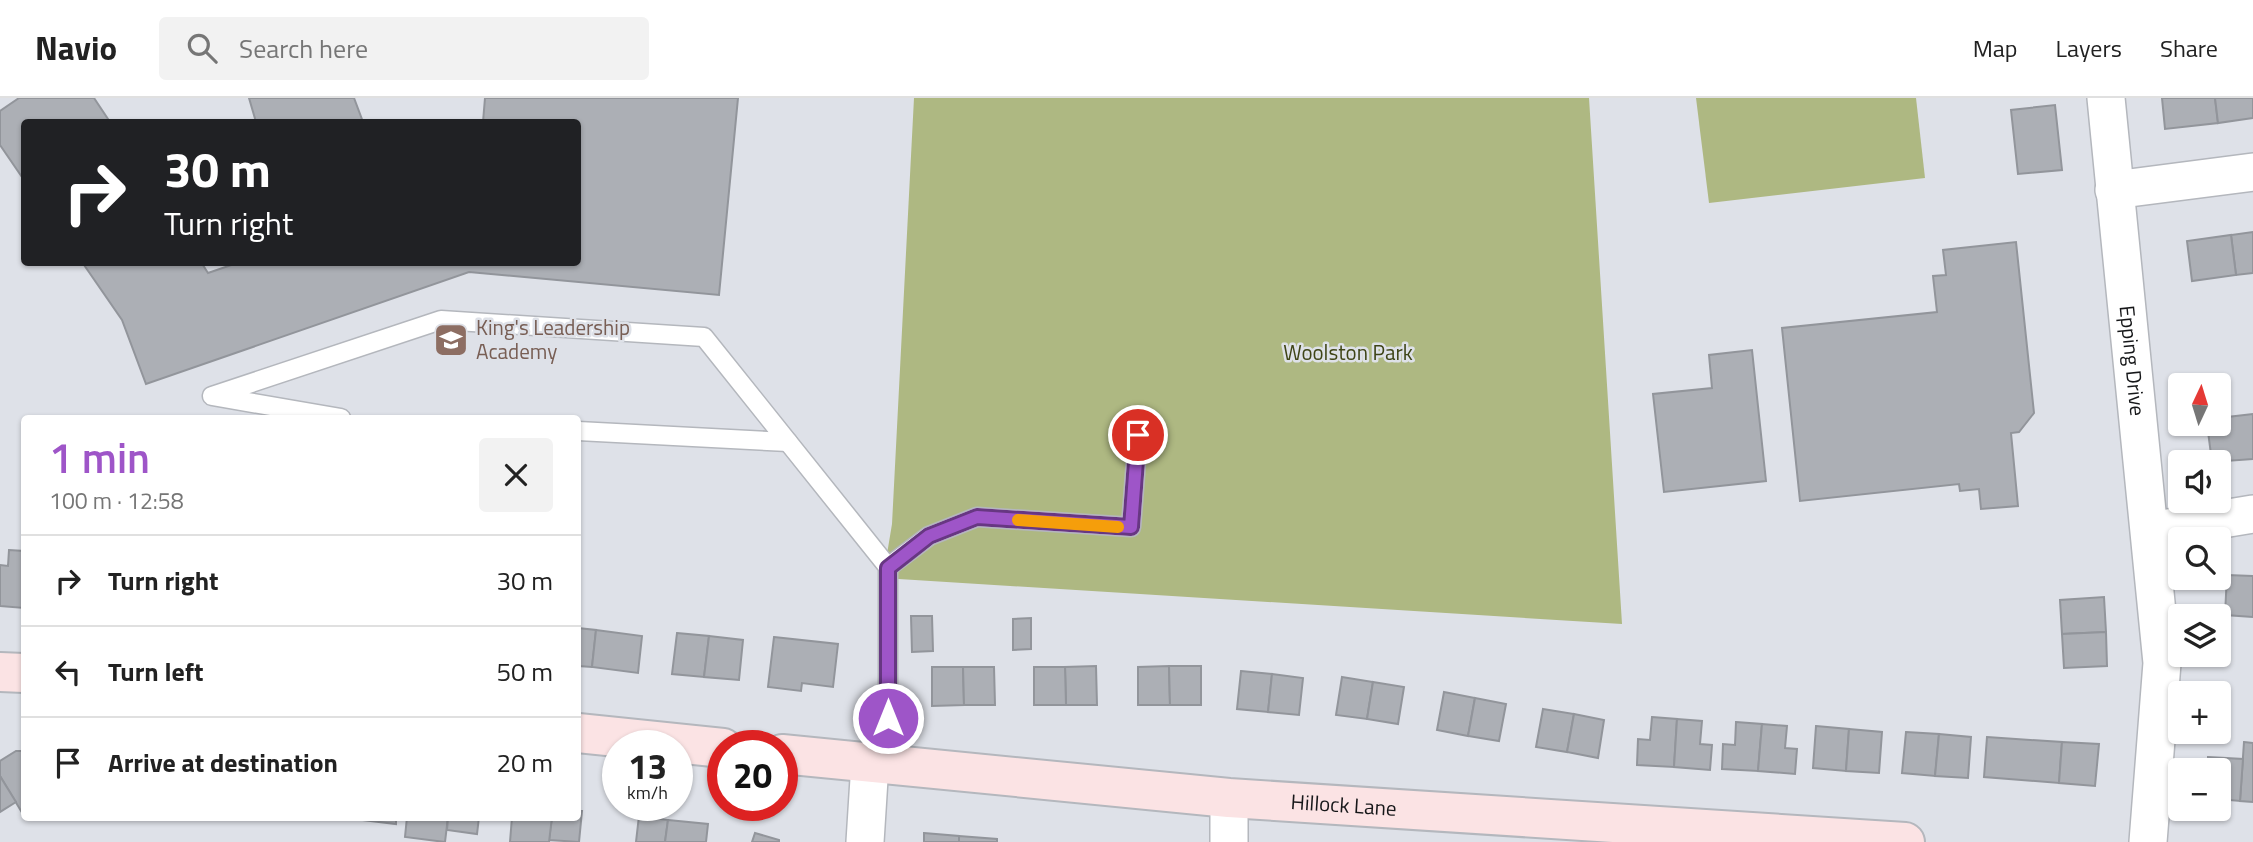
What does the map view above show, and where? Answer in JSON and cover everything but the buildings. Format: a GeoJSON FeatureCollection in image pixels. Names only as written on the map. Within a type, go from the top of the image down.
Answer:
{"type":"FeatureCollection","features":[{"type":"Feature","properties":{"kind":"street","name":"Epping Drive"},"geometry":{"type":"LineString","coordinates":[[2106,98],[2162,663],[2148,842]]}},
{"type":"Feature","properties":{"kind":"street"},"geometry":{"type":"LineString","coordinates":[[2114,190],[2253,172]]}},
{"type":"Feature","properties":{"kind":"street"},"geometry":{"type":"LineString","coordinates":[[2150,531],[2253,514]]}},
{"type":"Feature","properties":{"kind":"street"},"geometry":{"type":"LineString","coordinates":[[0,672],[21,673]]}},
{"type":"Feature","properties":{"kind":"street"},"geometry":{"type":"LineString","coordinates":[[581,733],[707,746]]}},
{"type":"Feature","properties":{"kind":"street","name":"Hillock Lane"},"geometry":{"type":"LineString","coordinates":[[798,756],[1550,830],[1905,842]]}},
{"type":"Feature","properties":{"kind":"street"},"geometry":{"type":"LineString","coordinates":[[865,842],[879,764]]}},
{"type":"Feature","properties":{"kind":"street"},"geometry":{"type":"LineString","coordinates":[[1229,797],[1229,842]]}},
{"type":"Feature","properties":{"kind":"lane"},"geometry":{"type":"LineString","coordinates":[[323,415],[212,396],[441,320],[704,337],[888,568],[879,764]]}},
{"type":"Feature","properties":{"kind":"lane"},"geometry":{"type":"LineString","coordinates":[[581,431],[788,442]]}},
{"type":"Feature","properties":{"kind":"lane"},"geometry":{"type":"LineString","coordinates":[[888,568],[929,536],[977,517],[1131,527],[1138,435]]}},
{"type":"Feature","properties":{"kind":"green space","name":"Woolston Park"},"geometry":{"type":"Polygon","coordinates":[[[914,98],[1589,98],[1622,624],[883,578],[892,524],[914,98]]]}},
{"type":"Feature","properties":{"kind":"green space"},"geometry":{"type":"Polygon","coordinates":[[[1696,98],[1916,98],[1925,178],[1709,203],[1696,98]]]}},
{"type":"Feature","properties":{"kind":"slow traffic"},"geometry":{"type":"LineString","coordinates":[[1018,520],[1118,527]]}},
{"type":"Feature","properties":{"kind":"place","name":"King's Leadership Academy"},"geometry":{"type":"Point","coordinates":[451,340]}},
{"type":"Feature","properties":{"kind":"route"},"geometry":{"type":"LineString","coordinates":[[888,718],[888,568],[929,536],[977,517],[1131,527],[1138,435]]}}]}
